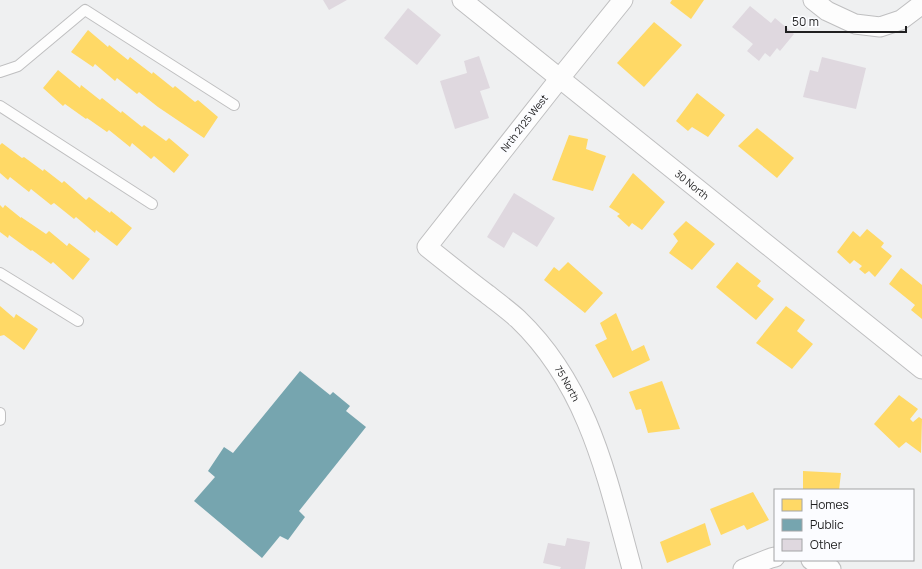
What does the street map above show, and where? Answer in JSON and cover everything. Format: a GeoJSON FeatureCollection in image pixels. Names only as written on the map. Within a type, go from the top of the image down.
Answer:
{"type":"FeatureCollection","features":[{"type":"Feature","properties":{"kind":"street","name":"30 North"},"geometry":{"type":"LineString","coordinates":[[462,0],[922,369]]}},
{"type":"Feature","properties":{"kind":"street","name":"Nrth 2125 West"},"geometry":{"type":"LineString","coordinates":[[427,247],[623,0]]}},
{"type":"Feature","properties":{"kind":"street"},"geometry":{"type":"LineString","coordinates":[[813,0],[827,11],[855,24],[880,27],[901,20],[922,4]]}},
{"type":"Feature","properties":{"kind":"street","name":"75 North"},"geometry":{"type":"LineString","coordinates":[[427,247],[517,318],[544,348],[565,377],[584,413],[602,462],[632,569]]}},
{"type":"Feature","properties":{"kind":"street"},"geometry":{"type":"LineString","coordinates":[[743,569],[774,558]]}},
{"type":"Feature","properties":{"kind":"street"},"geometry":{"type":"LineString","coordinates":[[813,561],[831,569]]}},
{"type":"Feature","properties":{"kind":"lane"},"geometry":{"type":"LineString","coordinates":[[0,72],[18,66],[85,10],[234,105]]}},
{"type":"Feature","properties":{"kind":"lane"},"geometry":{"type":"LineString","coordinates":[[0,106],[152,204]]}},
{"type":"Feature","properties":{"kind":"lane"},"geometry":{"type":"LineString","coordinates":[[0,273],[78,321]]}},
{"type":"Feature","properties":{"kind":"lane"},"geometry":{"type":"LineString","coordinates":[[0,413],[0,420]]}},
{"type":"Feature","properties":{"kind":"building: Homes"},"geometry":{"type":"Polygon","coordinates":[[[672,0],[704,0],[691,19],[670,3],[672,0]]]}},
{"type":"Feature","properties":{"kind":"building: Homes"},"geometry":{"type":"Polygon","coordinates":[[[654,22],[682,45],[644,87],[617,63],[654,22]]]}},
{"type":"Feature","properties":{"kind":"building: Homes"},"geometry":{"type":"Polygon","coordinates":[[[88,30],[108,47],[109,45],[128,60],[130,57],[152,74],[153,72],[173,88],[175,86],[195,102],[198,100],[218,117],[204,138],[158,107],[139,92],[137,94],[117,78],[115,81],[95,64],[93,67],[71,52],[88,30]]]}},
{"type":"Feature","properties":{"kind":"building: Homes"},"geometry":{"type":"Polygon","coordinates":[[[58,70],[80,88],[81,85],[100,100],[102,98],[121,113],[122,111],[142,127],[144,125],[166,141],[169,138],[189,155],[174,173],[154,156],[151,159],[132,143],[130,147],[109,130],[107,132],[65,104],[63,106],[43,88],[58,70]]]}},
{"type":"Feature","properties":{"kind":"building: Homes"},"geometry":{"type":"Polygon","coordinates":[[[697,93],[725,115],[708,137],[692,127],[688,131],[676,121],[697,93]]]}},
{"type":"Feature","properties":{"kind":"building: Homes"},"geometry":{"type":"Polygon","coordinates":[[[757,128],[794,158],[777,178],[738,146],[757,128]]]}},
{"type":"Feature","properties":{"kind":"building: Homes"},"geometry":{"type":"Polygon","coordinates":[[[569,135],[588,139],[586,149],[606,156],[593,191],[552,180],[569,135]]]}},
{"type":"Feature","properties":{"kind":"building: Homes"},"geometry":{"type":"Polygon","coordinates":[[[2,143],[43,171],[44,169],[62,183],[64,181],[86,200],[89,197],[110,213],[111,211],[132,228],[117,246],[96,230],[95,233],[76,217],[74,219],[54,203],[51,205],[31,189],[29,192],[10,177],[8,180],[0,173],[0,145],[2,143]]]}},
{"type":"Feature","properties":{"kind":"building: Homes"},"geometry":{"type":"Polygon","coordinates":[[[633,173],[665,202],[642,230],[632,223],[629,227],[617,216],[620,214],[609,207],[633,173]]]}},
{"type":"Feature","properties":{"kind":"building: Homes"},"geometry":{"type":"Polygon","coordinates":[[[0,205],[3,208],[5,205],[21,218],[46,234],[49,231],[67,246],[69,243],[90,259],[73,280],[53,262],[51,264],[9,235],[8,238],[0,232],[0,205]]]}},
{"type":"Feature","properties":{"kind":"building: Homes"},"geometry":{"type":"Polygon","coordinates":[[[686,221],[715,244],[692,270],[669,253],[678,241],[673,234],[686,221]]]}},
{"type":"Feature","properties":{"kind":"building: Homes"},"geometry":{"type":"Polygon","coordinates":[[[867,229],[884,243],[881,247],[892,256],[875,277],[869,271],[865,274],[859,269],[862,266],[854,260],[850,264],[837,252],[853,231],[860,237],[867,229]]]}},
{"type":"Feature","properties":{"kind":"building: Homes"},"geometry":{"type":"Polygon","coordinates":[[[568,262],[603,293],[585,313],[544,280],[554,267],[559,271],[568,262]]]}},
{"type":"Feature","properties":{"kind":"building: Homes"},"geometry":{"type":"Polygon","coordinates":[[[737,262],[761,281],[757,286],[774,299],[756,320],[716,287],[737,262]]]}},
{"type":"Feature","properties":{"kind":"building: Homes"},"geometry":{"type":"Polygon","coordinates":[[[901,268],[922,285],[922,319],[911,310],[915,305],[889,284],[901,268]]]}},
{"type":"Feature","properties":{"kind":"building: Homes"},"geometry":{"type":"Polygon","coordinates":[[[0,306],[14,318],[16,314],[38,329],[24,350],[4,335],[0,336],[0,306]]]}},
{"type":"Feature","properties":{"kind":"building: Homes"},"geometry":{"type":"Polygon","coordinates":[[[786,306],[805,320],[797,331],[813,344],[792,369],[756,343],[786,306]]]}},
{"type":"Feature","properties":{"kind":"building: Homes"},"geometry":{"type":"Polygon","coordinates":[[[616,313],[632,351],[644,345],[650,360],[613,378],[595,345],[607,339],[600,323],[616,313]]]}},
{"type":"Feature","properties":{"kind":"building: Homes"},"geometry":{"type":"Polygon","coordinates":[[[662,381],[680,429],[648,433],[641,409],[636,410],[629,392],[662,381]]]}},
{"type":"Feature","properties":{"kind":"building: Homes"},"geometry":{"type":"Polygon","coordinates":[[[899,395],[918,409],[910,419],[913,422],[919,417],[922,419],[921,453],[906,442],[899,448],[874,424],[899,395]]]}},
{"type":"Feature","properties":{"kind":"building: Homes"},"geometry":{"type":"Polygon","coordinates":[[[803,471],[841,473],[839,489],[803,489],[803,471]]]}},
{"type":"Feature","properties":{"kind":"building: Homes"},"geometry":{"type":"Polygon","coordinates":[[[753,492],[769,520],[747,530],[744,525],[721,535],[710,509],[753,492]]]}},
{"type":"Feature","properties":{"kind":"building: Homes"},"geometry":{"type":"Polygon","coordinates":[[[705,523],[711,545],[667,563],[660,542],[705,523]]]}},
{"type":"Feature","properties":{"kind":"building: Public"},"geometry":{"type":"Polygon","coordinates":[[[300,371],[330,395],[333,392],[350,406],[346,411],[366,427],[299,511],[305,517],[288,540],[280,536],[262,558],[194,501],[215,477],[208,471],[224,447],[233,453],[300,371]]]}},
{"type":"Feature","properties":{"kind":"building: Other"},"geometry":{"type":"Polygon","coordinates":[[[323,0],[347,0],[329,10],[323,0]]]}},
{"type":"Feature","properties":{"kind":"building: Other"},"geometry":{"type":"Polygon","coordinates":[[[750,6],[771,23],[775,18],[794,34],[780,51],[777,48],[770,57],[765,53],[759,61],[747,51],[753,44],[732,27],[750,6]]]}},
{"type":"Feature","properties":{"kind":"building: Other"},"geometry":{"type":"Polygon","coordinates":[[[408,8],[441,35],[417,65],[384,38],[408,8]]]}},
{"type":"Feature","properties":{"kind":"building: Other"},"geometry":{"type":"Polygon","coordinates":[[[479,56],[490,88],[480,91],[489,118],[455,129],[440,81],[467,73],[464,61],[479,56]]]}},
{"type":"Feature","properties":{"kind":"building: Other"},"geometry":{"type":"Polygon","coordinates":[[[822,57],[866,68],[856,109],[803,97],[810,70],[818,72],[822,57]]]}},
{"type":"Feature","properties":{"kind":"building: Other"},"geometry":{"type":"Polygon","coordinates":[[[514,193],[555,218],[537,247],[513,232],[504,248],[487,237],[514,193]]]}},
{"type":"Feature","properties":{"kind":"building: Other"},"geometry":{"type":"Polygon","coordinates":[[[567,538],[590,542],[585,569],[560,569],[561,567],[543,563],[548,543],[565,546],[567,538]]]}}]}
